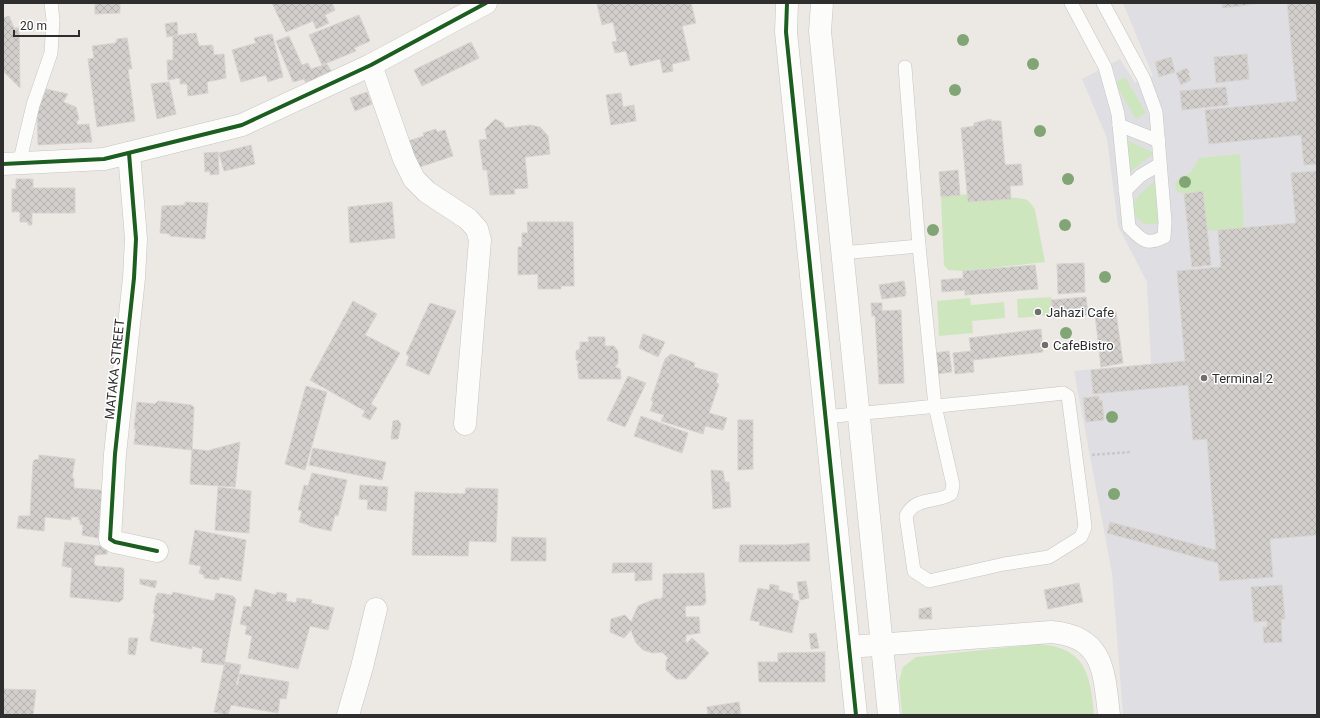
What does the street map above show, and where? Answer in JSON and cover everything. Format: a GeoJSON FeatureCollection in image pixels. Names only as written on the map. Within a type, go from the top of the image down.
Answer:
{"type":"FeatureCollection","features":[{"type":"Feature","properties":{"kind":"street"},"geometry":{"type":"LineString","coordinates":[[11,164],[104,159],[242,125],[371,65],[486,3]]}},
{"type":"Feature","properties":{"kind":"street"},"geometry":{"type":"LineString","coordinates":[[787,3],[786,32],[856,715]]}},
{"type":"Feature","properties":{"kind":"street"},"geometry":{"type":"LineString","coordinates":[[822,3],[820,31],[889,715]]}},
{"type":"Feature","properties":{"kind":"street"},"geometry":{"type":"LineString","coordinates":[[371,65],[404,159],[414,179],[428,192],[468,218],[477,228],[480,240],[465,424]]}},
{"type":"Feature","properties":{"kind":"street","name":"MATAKA STREET"},"geometry":{"type":"LineString","coordinates":[[129,153],[136,239],[134,278],[115,454],[110,539],[116,542],[157,551]]}},
{"type":"Feature","properties":{"kind":"street"},"geometry":{"type":"LineString","coordinates":[[348,715],[376,610]]}},
{"type":"Feature","properties":{"kind":"street"},"geometry":{"type":"LineString","coordinates":[[849,647],[1052,632],[1066,633],[1081,639],[1092,649],[1101,662],[1105,676],[1108,715]]}},
{"type":"Feature","properties":{"kind":"lane"},"geometry":{"type":"LineString","coordinates":[[11,164],[51,53],[53,20],[51,3]]}},
{"type":"Feature","properties":{"kind":"lane"},"geometry":{"type":"LineString","coordinates":[[1071,3],[1105,67],[1118,114],[1129,227],[1141,240],[1153,242],[1164,237],[1165,222],[1156,112],[1144,79],[1103,3]]}},
{"type":"Feature","properties":{"kind":"lane"},"geometry":{"type":"LineString","coordinates":[[825,417],[859,414],[935,406],[1025,397],[1062,393],[1068,396],[1085,527],[1081,537],[1049,557],[1004,564],[929,581],[914,571],[906,516],[910,508],[918,503],[944,498],[951,494],[953,485],[935,406],[919,246],[905,67]]}},
{"type":"Feature","properties":{"kind":"lane"},"geometry":{"type":"LineString","coordinates":[[1119,125],[1158,141]]}},
{"type":"Feature","properties":{"kind":"lane"},"geometry":{"type":"LineString","coordinates":[[1125,191],[1140,176],[1160,164]]}},
{"type":"Feature","properties":{"kind":"lane"},"geometry":{"type":"LineString","coordinates":[[842,253],[919,246]]}},
{"type":"Feature","properties":{"kind":"path"},"geometry":{"type":"LineString","coordinates":[[1090,455],[1130,452]]}},
{"type":"Feature","properties":{"kind":"shaded area"},"geometry":{"type":"Polygon","coordinates":[[[1123,3],[1317,3],[1317,715],[1123,715],[1112,573],[1074,371],[1151,364],[1147,282],[1118,226],[1107,138],[1082,79],[1120,59],[1135,83],[1153,76],[1123,3]]]}},
{"type":"Feature","properties":{"kind":"green space"},"geometry":{"type":"Polygon","coordinates":[[[1125,77],[1146,113],[1136,119],[1115,83],[1125,77]]]}},
{"type":"Feature","properties":{"kind":"green space"},"geometry":{"type":"Polygon","coordinates":[[[1127,140],[1154,153],[1130,172],[1127,140]]]}},
{"type":"Feature","properties":{"kind":"green space"},"geometry":{"type":"Polygon","coordinates":[[[1240,154],[1244,228],[1207,231],[1203,192],[1184,194],[1178,192],[1175,188],[1176,181],[1191,172],[1199,158],[1240,154]]]}},
{"type":"Feature","properties":{"kind":"green space"},"geometry":{"type":"Polygon","coordinates":[[[1155,181],[1158,224],[1145,224],[1134,216],[1133,204],[1140,194],[1155,181]]]}},
{"type":"Feature","properties":{"kind":"green space"},"geometry":{"type":"Polygon","coordinates":[[[968,194],[969,202],[1018,198],[1029,202],[1035,210],[1045,262],[963,271],[948,270],[944,265],[941,197],[968,194]]]}},
{"type":"Feature","properties":{"kind":"green space"},"geometry":{"type":"Polygon","coordinates":[[[1051,297],[1052,315],[1018,318],[1017,299],[1051,297]]]}},
{"type":"Feature","properties":{"kind":"green space"},"geometry":{"type":"Polygon","coordinates":[[[970,298],[971,305],[1004,302],[1005,318],[972,321],[973,333],[939,336],[937,301],[970,298]]]}},
{"type":"Feature","properties":{"kind":"green space"},"geometry":{"type":"Polygon","coordinates":[[[1039,644],[1067,651],[1076,657],[1083,666],[1090,687],[1094,715],[902,715],[899,681],[903,667],[916,657],[1039,644]]]}},
{"type":"Feature","properties":{"kind":"building"},"geometry":{"type":"Polygon","coordinates":[[[95,3],[120,3],[120,13],[95,14],[95,3]]]}},
{"type":"Feature","properties":{"kind":"building"},"geometry":{"type":"Polygon","coordinates":[[[272,3],[332,3],[335,10],[325,15],[329,23],[316,29],[313,21],[286,32],[272,3]]]}},
{"type":"Feature","properties":{"kind":"building"},"geometry":{"type":"Polygon","coordinates":[[[691,3],[696,23],[682,26],[690,60],[672,64],[673,71],[663,73],[660,59],[630,66],[626,51],[615,53],[612,42],[617,41],[613,22],[602,25],[597,4],[691,3]]]}},
{"type":"Feature","properties":{"kind":"building"},"geometry":{"type":"Polygon","coordinates":[[[1222,3],[1255,3],[1255,4],[1223,8],[1222,3]]]}},
{"type":"Feature","properties":{"kind":"building"},"geometry":{"type":"Polygon","coordinates":[[[1287,3],[1317,3],[1317,164],[1304,165],[1301,135],[1209,144],[1205,110],[1297,101],[1287,3]]]}},
{"type":"Feature","properties":{"kind":"building"},"geometry":{"type":"Polygon","coordinates":[[[359,15],[370,41],[354,48],[356,51],[322,65],[309,35],[359,15]]]}},
{"type":"Feature","properties":{"kind":"building"},"geometry":{"type":"Polygon","coordinates":[[[9,16],[14,28],[19,28],[20,88],[3,71],[3,18],[9,16]]]}},
{"type":"Feature","properties":{"kind":"building"},"geometry":{"type":"Polygon","coordinates":[[[177,22],[178,35],[167,37],[165,24],[177,22]]]}},
{"type":"Feature","properties":{"kind":"building"},"geometry":{"type":"Polygon","coordinates":[[[196,33],[199,46],[211,45],[213,46],[214,55],[224,54],[226,78],[207,82],[208,93],[188,96],[187,84],[180,84],[180,78],[168,80],[167,60],[173,60],[173,36],[196,33]]]}},
{"type":"Feature","properties":{"kind":"building"},"geometry":{"type":"Polygon","coordinates":[[[272,34],[283,77],[268,82],[266,75],[241,82],[232,50],[256,43],[254,38],[272,34]]]}},
{"type":"Feature","properties":{"kind":"building"},"geometry":{"type":"Polygon","coordinates":[[[289,36],[302,65],[308,63],[311,69],[327,64],[331,71],[306,83],[304,79],[293,82],[276,41],[289,36]]]}},
{"type":"Feature","properties":{"kind":"building"},"geometry":{"type":"Polygon","coordinates":[[[127,38],[132,69],[128,69],[135,121],[97,127],[88,59],[94,58],[92,46],[116,43],[117,39],[127,38]]]}},
{"type":"Feature","properties":{"kind":"building"},"geometry":{"type":"Polygon","coordinates":[[[471,42],[479,58],[422,86],[414,70],[471,42]]]}},
{"type":"Feature","properties":{"kind":"building"},"geometry":{"type":"Polygon","coordinates":[[[1247,54],[1249,79],[1216,83],[1214,57],[1247,54]]]}},
{"type":"Feature","properties":{"kind":"building"},"geometry":{"type":"Polygon","coordinates":[[[1171,57],[1175,72],[1159,77],[1155,62],[1171,57]]]}},
{"type":"Feature","properties":{"kind":"building"},"geometry":{"type":"Polygon","coordinates":[[[1186,68],[1190,72],[1188,73],[1191,80],[1181,85],[1176,73],[1186,68]]]}},
{"type":"Feature","properties":{"kind":"building"},"geometry":{"type":"Polygon","coordinates":[[[169,82],[176,114],[157,119],[151,84],[169,82]]]}},
{"type":"Feature","properties":{"kind":"building"},"geometry":{"type":"Polygon","coordinates":[[[1226,87],[1228,105],[1182,110],[1180,91],[1226,87]]]}},
{"type":"Feature","properties":{"kind":"building"},"geometry":{"type":"Polygon","coordinates":[[[46,89],[68,94],[63,102],[76,107],[79,120],[77,121],[77,125],[89,124],[92,142],[38,145],[37,112],[46,89]]]}},
{"type":"Feature","properties":{"kind":"building"},"geometry":{"type":"Polygon","coordinates":[[[367,92],[372,104],[355,111],[350,98],[367,92]]]}},
{"type":"Feature","properties":{"kind":"building"},"geometry":{"type":"Polygon","coordinates":[[[621,93],[623,107],[634,105],[636,121],[611,125],[606,95],[621,93]]]}},
{"type":"Feature","properties":{"kind":"building"},"geometry":{"type":"Polygon","coordinates":[[[495,119],[503,123],[505,128],[530,125],[540,127],[548,136],[550,154],[525,157],[528,188],[514,189],[515,194],[490,195],[487,170],[483,170],[479,140],[487,139],[485,129],[495,119]]]}},
{"type":"Feature","properties":{"kind":"building"},"geometry":{"type":"Polygon","coordinates":[[[991,119],[991,121],[1001,121],[1005,165],[1021,164],[1023,185],[1010,186],[1011,199],[968,202],[961,128],[974,126],[974,123],[991,119]]]}},
{"type":"Feature","properties":{"kind":"building"},"geometry":{"type":"Polygon","coordinates":[[[436,129],[437,132],[445,130],[453,156],[417,168],[408,141],[424,136],[423,133],[436,129]]]}},
{"type":"Feature","properties":{"kind":"building"},"geometry":{"type":"Polygon","coordinates":[[[251,145],[255,164],[224,171],[219,153],[251,145]]]}},
{"type":"Feature","properties":{"kind":"building"},"geometry":{"type":"Polygon","coordinates":[[[218,152],[219,174],[210,175],[210,171],[205,172],[204,153],[218,152]]]}},
{"type":"Feature","properties":{"kind":"building"},"geometry":{"type":"Polygon","coordinates":[[[958,170],[960,195],[941,197],[939,172],[958,170]]]}},
{"type":"Feature","properties":{"kind":"building","name":"Terminal 2"},"geometry":{"type":"Polygon","coordinates":[[[1317,171],[1317,535],[1270,539],[1273,577],[1220,581],[1218,563],[1107,533],[1110,522],[1216,550],[1207,439],[1193,440],[1188,385],[1093,394],[1091,370],[1185,361],[1177,271],[1221,267],[1218,230],[1296,223],[1291,173],[1317,171]]]}},
{"type":"Feature","properties":{"kind":"building"},"geometry":{"type":"Polygon","coordinates":[[[16,179],[33,179],[33,188],[75,188],[75,213],[32,213],[32,225],[28,225],[28,222],[20,222],[20,212],[12,212],[12,189],[16,189],[16,179]]]}},
{"type":"Feature","properties":{"kind":"building"},"geometry":{"type":"Polygon","coordinates":[[[1203,191],[1211,265],[1192,267],[1184,194],[1203,191]]]}},
{"type":"Feature","properties":{"kind":"building"},"geometry":{"type":"Polygon","coordinates":[[[185,202],[208,203],[205,239],[170,236],[170,234],[160,233],[162,206],[185,205],[185,202]]]}},
{"type":"Feature","properties":{"kind":"building"},"geometry":{"type":"Polygon","coordinates":[[[392,202],[395,238],[350,243],[348,207],[392,202]]]}},
{"type":"Feature","properties":{"kind":"building"},"geometry":{"type":"Polygon","coordinates":[[[527,222],[573,222],[574,286],[561,286],[561,289],[538,289],[538,274],[518,275],[518,247],[522,247],[522,233],[528,233],[527,222]]]}},
{"type":"Feature","properties":{"kind":"building"},"geometry":{"type":"Polygon","coordinates":[[[1084,263],[1085,292],[1058,294],[1057,264],[1084,263]]]}},
{"type":"Feature","properties":{"kind":"building"},"geometry":{"type":"Polygon","coordinates":[[[1035,265],[1038,289],[965,295],[965,290],[942,292],[941,280],[963,278],[963,271],[1035,265]]]}},
{"type":"Feature","properties":{"kind":"building"},"geometry":{"type":"Polygon","coordinates":[[[904,281],[905,296],[882,299],[879,285],[904,281]]]}},
{"type":"Feature","properties":{"kind":"building"},"geometry":{"type":"Polygon","coordinates":[[[1086,297],[1088,315],[1053,318],[1051,300],[1086,297]]]}},
{"type":"Feature","properties":{"kind":"building"},"geometry":{"type":"Polygon","coordinates":[[[353,301],[377,314],[365,335],[400,353],[371,404],[377,408],[370,420],[362,416],[365,411],[310,380],[353,301]]]}},
{"type":"Feature","properties":{"kind":"building"},"geometry":{"type":"Polygon","coordinates":[[[430,303],[456,311],[429,375],[406,365],[409,357],[406,354],[430,303]]]}},
{"type":"Feature","properties":{"kind":"building"},"geometry":{"type":"Polygon","coordinates":[[[871,303],[882,303],[882,311],[901,310],[904,383],[879,384],[875,316],[872,316],[871,303]]]}},
{"type":"Feature","properties":{"kind":"building"},"geometry":{"type":"Polygon","coordinates":[[[1116,312],[1123,363],[1101,367],[1095,314],[1116,312]]]}},
{"type":"Feature","properties":{"kind":"building"},"geometry":{"type":"Polygon","coordinates":[[[1041,329],[1043,352],[973,360],[974,372],[955,374],[953,353],[971,351],[969,338],[1041,329]]]}},
{"type":"Feature","properties":{"kind":"building"},"geometry":{"type":"Polygon","coordinates":[[[643,334],[665,342],[658,357],[639,348],[643,334]]]}},
{"type":"Feature","properties":{"kind":"building"},"geometry":{"type":"Polygon","coordinates":[[[588,337],[605,337],[605,346],[614,346],[618,351],[618,363],[615,367],[620,369],[621,379],[579,379],[577,364],[580,362],[576,360],[576,351],[580,349],[580,342],[589,342],[588,337]]]}},
{"type":"Feature","properties":{"kind":"building"},"geometry":{"type":"Polygon","coordinates":[[[949,351],[952,372],[936,374],[934,353],[949,351]]]}},
{"type":"Feature","properties":{"kind":"building"},"geometry":{"type":"Polygon","coordinates":[[[671,354],[695,363],[694,367],[718,374],[716,383],[719,384],[709,413],[727,418],[723,430],[705,426],[703,434],[661,421],[664,415],[650,411],[653,402],[651,400],[665,359],[671,354]]]}},
{"type":"Feature","properties":{"kind":"building"},"geometry":{"type":"Polygon","coordinates":[[[628,376],[646,383],[625,427],[607,420],[628,376]]]}},
{"type":"Feature","properties":{"kind":"building"},"geometry":{"type":"Polygon","coordinates":[[[306,386],[327,392],[305,470],[285,464],[306,386]]]}},
{"type":"Feature","properties":{"kind":"building"},"geometry":{"type":"Polygon","coordinates":[[[1099,396],[1099,401],[1102,400],[1104,420],[1086,422],[1083,398],[1099,396]]]}},
{"type":"Feature","properties":{"kind":"building"},"geometry":{"type":"Polygon","coordinates":[[[158,401],[191,405],[194,407],[192,450],[134,444],[137,402],[155,404],[158,401]]]}},
{"type":"Feature","properties":{"kind":"building"},"geometry":{"type":"Polygon","coordinates":[[[641,416],[688,433],[682,453],[634,436],[641,416]]]}},
{"type":"Feature","properties":{"kind":"building"},"geometry":{"type":"Polygon","coordinates":[[[398,420],[401,424],[398,439],[391,439],[393,421],[398,420]]]}},
{"type":"Feature","properties":{"kind":"building"},"geometry":{"type":"Polygon","coordinates":[[[738,420],[753,420],[753,469],[738,470],[738,420]]]}},
{"type":"Feature","properties":{"kind":"building"},"geometry":{"type":"Polygon","coordinates":[[[240,442],[235,487],[190,484],[192,449],[210,451],[240,442]]]}},
{"type":"Feature","properties":{"kind":"building"},"geometry":{"type":"Polygon","coordinates":[[[313,448],[386,462],[382,480],[309,465],[313,448]]]}},
{"type":"Feature","properties":{"kind":"building"},"geometry":{"type":"Polygon","coordinates":[[[39,455],[75,459],[72,478],[74,478],[74,488],[100,490],[102,492],[98,538],[82,535],[83,525],[80,524],[80,519],[78,520],[79,517],[71,517],[71,520],[45,517],[44,531],[17,528],[19,516],[30,516],[33,463],[34,460],[39,459],[39,455]]]}},
{"type":"Feature","properties":{"kind":"building"},"geometry":{"type":"Polygon","coordinates":[[[711,470],[723,471],[725,482],[729,482],[731,507],[713,509],[711,470]]]}},
{"type":"Feature","properties":{"kind":"building"},"geometry":{"type":"Polygon","coordinates":[[[312,473],[347,480],[338,516],[335,515],[331,531],[299,522],[302,511],[298,510],[304,485],[308,486],[312,473]]]}},
{"type":"Feature","properties":{"kind":"building"},"geometry":{"type":"Polygon","coordinates":[[[360,485],[388,487],[386,511],[367,509],[368,500],[359,499],[360,485]]]}},
{"type":"Feature","properties":{"kind":"building"},"geometry":{"type":"Polygon","coordinates":[[[218,487],[251,491],[249,533],[215,530],[218,487]]]}},
{"type":"Feature","properties":{"kind":"building"},"geometry":{"type":"Polygon","coordinates":[[[466,488],[498,489],[496,542],[469,541],[468,556],[412,555],[415,492],[465,494],[466,488]]]}},
{"type":"Feature","properties":{"kind":"building"},"geometry":{"type":"Polygon","coordinates":[[[195,530],[246,540],[241,581],[219,577],[219,580],[204,578],[204,575],[199,573],[201,566],[189,564],[195,530]]]}},
{"type":"Feature","properties":{"kind":"building"},"geometry":{"type":"Polygon","coordinates":[[[512,537],[546,538],[546,561],[511,561],[512,537]]]}},
{"type":"Feature","properties":{"kind":"building"},"geometry":{"type":"Polygon","coordinates":[[[65,542],[108,547],[107,554],[95,555],[94,564],[97,566],[123,568],[123,599],[119,602],[70,597],[72,568],[62,566],[65,542]]]}},
{"type":"Feature","properties":{"kind":"building"},"geometry":{"type":"Polygon","coordinates":[[[809,543],[810,561],[739,562],[740,545],[786,545],[809,543]]]}},
{"type":"Feature","properties":{"kind":"building"},"geometry":{"type":"Polygon","coordinates":[[[613,563],[652,563],[652,580],[635,581],[635,572],[612,573],[613,563]]]}},
{"type":"Feature","properties":{"kind":"building"},"geometry":{"type":"Polygon","coordinates":[[[704,573],[706,602],[704,605],[686,606],[685,608],[686,617],[699,617],[700,633],[686,635],[686,643],[692,638],[709,653],[686,679],[676,679],[666,670],[666,662],[668,658],[662,652],[653,653],[643,650],[636,643],[631,630],[624,638],[610,632],[611,619],[625,615],[631,622],[638,606],[655,599],[661,599],[663,596],[663,574],[704,573]]]}},
{"type":"Feature","properties":{"kind":"building"},"geometry":{"type":"Polygon","coordinates":[[[140,579],[157,581],[155,588],[140,584],[140,579]]]}},
{"type":"Feature","properties":{"kind":"building"},"geometry":{"type":"Polygon","coordinates":[[[806,581],[809,598],[800,600],[797,582],[806,581]]]}},
{"type":"Feature","properties":{"kind":"building"},"geometry":{"type":"Polygon","coordinates":[[[1079,583],[1083,602],[1048,609],[1044,590],[1079,583]]]}},
{"type":"Feature","properties":{"kind":"building"},"geometry":{"type":"Polygon","coordinates":[[[770,584],[779,586],[778,590],[793,594],[792,599],[799,601],[792,633],[759,625],[760,622],[750,620],[758,588],[769,590],[770,584]]]}},
{"type":"Feature","properties":{"kind":"building"},"geometry":{"type":"Polygon","coordinates":[[[1282,585],[1285,619],[1281,619],[1282,642],[1264,643],[1263,627],[1267,627],[1267,621],[1254,622],[1251,587],[1282,585]]]}},
{"type":"Feature","properties":{"kind":"building"},"geometry":{"type":"Polygon","coordinates":[[[255,589],[276,595],[277,592],[287,594],[286,601],[296,603],[297,598],[312,600],[311,603],[334,608],[328,630],[310,626],[298,669],[248,658],[252,636],[245,634],[247,626],[240,624],[244,606],[251,607],[255,589]]]}},
{"type":"Feature","properties":{"kind":"building"},"geometry":{"type":"Polygon","coordinates":[[[173,592],[214,601],[216,593],[233,596],[236,599],[224,665],[201,662],[203,649],[192,646],[192,649],[151,641],[150,638],[155,614],[153,613],[156,596],[158,593],[172,595],[173,592]]]}},
{"type":"Feature","properties":{"kind":"building"},"geometry":{"type":"Polygon","coordinates":[[[931,607],[932,619],[919,619],[919,609],[931,607]]]}},
{"type":"Feature","properties":{"kind":"building"},"geometry":{"type":"Polygon","coordinates":[[[816,633],[819,648],[811,649],[809,634],[816,633]]]}},
{"type":"Feature","properties":{"kind":"building"},"geometry":{"type":"Polygon","coordinates":[[[129,638],[138,638],[135,655],[128,654],[129,638]]]}},
{"type":"Feature","properties":{"kind":"building"},"geometry":{"type":"Polygon","coordinates":[[[825,652],[825,682],[759,682],[758,662],[778,662],[778,653],[825,652]]]}},
{"type":"Feature","properties":{"kind":"building"},"geometry":{"type":"Polygon","coordinates":[[[225,662],[241,665],[236,685],[238,685],[240,674],[289,682],[286,699],[280,698],[278,713],[231,705],[228,715],[214,712],[225,662]]]}},
{"type":"Feature","properties":{"kind":"building"},"geometry":{"type":"Polygon","coordinates":[[[3,689],[36,690],[33,715],[3,715],[3,689]]]}},
{"type":"Feature","properties":{"kind":"building"},"geometry":{"type":"Polygon","coordinates":[[[739,702],[741,715],[708,715],[707,707],[739,702]]]}},
{"type":"Feature","properties":{"kind":"cycle path"},"geometry":{"type":"LineString","coordinates":[[3,164],[104,159],[242,125],[371,65],[486,3]]}},
{"type":"Feature","properties":{"kind":"cycle path"},"geometry":{"type":"LineString","coordinates":[[787,3],[786,32],[856,715]]}},
{"type":"Feature","properties":{"kind":"cycle path"},"geometry":{"type":"LineString","coordinates":[[129,153],[136,239],[134,278],[115,454],[110,539],[115,542],[157,551]]}},
{"type":"Feature","properties":{"kind":"place","name":"Jahazi Cafe"},"geometry":{"type":"Point","coordinates":[1038,312]}},
{"type":"Feature","properties":{"kind":"place","name":"CafeBistro"},"geometry":{"type":"Point","coordinates":[1045,345]}},
{"type":"Feature","properties":{"kind":"place","name":"Terminal 2"},"geometry":{"type":"Point","coordinates":[1204,378]}}]}
